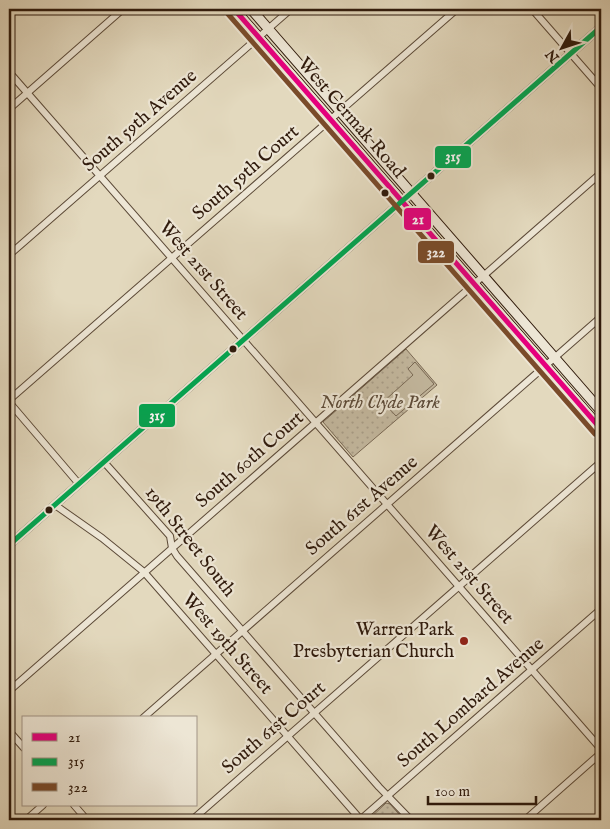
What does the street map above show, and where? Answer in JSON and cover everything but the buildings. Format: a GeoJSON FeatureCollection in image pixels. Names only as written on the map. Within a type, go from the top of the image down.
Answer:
{"type":"FeatureCollection","features":[{"type":"Feature","properties":{"kind":"main road","name":"West Cermak Road"},"geometry":{"type":"LineString","coordinates":[[234,9],[601,429]]}},
{"type":"Feature","properties":{"kind":"main road","name":"West Cermak Road"},"geometry":{"type":"LineString","coordinates":[[251,9],[601,410]]}},
{"type":"Feature","properties":{"kind":"street","name":"South 59th Avenue"},"geometry":{"type":"LineString","coordinates":[[9,255],[291,9]]}},
{"type":"Feature","properties":{"kind":"street","name":"South 59th Court"},"geometry":{"type":"LineString","coordinates":[[9,401],[457,9]]}},
{"type":"Feature","properties":{"kind":"street"},"geometry":{"type":"LineString","coordinates":[[532,9],[601,88]]}},
{"type":"Feature","properties":{"kind":"street"},"geometry":{"type":"LineString","coordinates":[[9,109],[121,10]]}},
{"type":"Feature","properties":{"kind":"street"},"geometry":{"type":"LineString","coordinates":[[9,545],[601,27]]}},
{"type":"Feature","properties":{"kind":"street","name":"West 21st Street"},"geometry":{"type":"LineString","coordinates":[[9,72],[601,749]]}},
{"type":"Feature","properties":{"kind":"street","name":"South 60th Court"},"geometry":{"type":"LineString","coordinates":[[9,691],[601,173]]}},
{"type":"Feature","properties":{"kind":"street","name":"South 61st Avenue"},"geometry":{"type":"LineString","coordinates":[[145,716],[601,317]]}},
{"type":"Feature","properties":{"kind":"street"},"geometry":{"type":"LineString","coordinates":[[9,401],[79,484]]}},
{"type":"Feature","properties":{"kind":"street","name":"19th Street South"},"geometry":{"type":"LineString","coordinates":[[104,462],[170,536],[172,548],[177,555],[314,713],[411,820]]}},
{"type":"Feature","properties":{"kind":"street","name":"South 61st Court"},"geometry":{"type":"LineString","coordinates":[[192,820],[601,462]]}},
{"type":"Feature","properties":{"kind":"street","name":"West 19th Street"},"geometry":{"type":"LineString","coordinates":[[55,505],[102,538],[144,572],[360,820]]}},
{"type":"Feature","properties":{"kind":"street","name":"South Lombard Avenue"},"geometry":{"type":"LineString","coordinates":[[360,820],[601,609]]}},
{"type":"Feature","properties":{"kind":"street"},"geometry":{"type":"LineString","coordinates":[[9,731],[22,746]]}},
{"type":"Feature","properties":{"kind":"street"},"geometry":{"type":"LineString","coordinates":[[525,820],[601,753]]}},
{"type":"Feature","properties":{"kind":"street"},"geometry":{"type":"LineString","coordinates":[[26,820],[42,806]]}},
{"type":"Feature","properties":{"kind":"street"},"geometry":{"type":"LineString","coordinates":[[75,806],[87,820]]}},
{"type":"Feature","properties":{"kind":"green space","name":"North Clyde Park"},"geometry":{"type":"Polygon","coordinates":[[[406,349],[437,385],[353,457],[323,422],[406,349]]]}},
{"type":"Feature","properties":{"kind":"green space"},"geometry":{"type":"Polygon","coordinates":[[[415,362],[434,384],[396,416],[383,402],[413,375],[408,369],[415,362]]]}},
{"type":"Feature","properties":{"kind":"green space"},"geometry":{"type":"Polygon","coordinates":[[[386,803],[390,804],[404,820],[368,820],[386,803]]]}},
{"type":"Feature","properties":{"kind":"transit line","name":"21"},"geometry":{"type":"LineString","coordinates":[[234,9],[601,429]]}},
{"type":"Feature","properties":{"kind":"transit line","name":"322"},"geometry":{"type":"LineString","coordinates":[[228,14],[595,434]]}},
{"type":"Feature","properties":{"kind":"transit line","name":"315"},"geometry":{"type":"LineString","coordinates":[[9,545],[601,27]]}},
{"type":"Feature","properties":{"kind":"place","name":"Warren Park Presbyterian Church"},"geometry":{"type":"Point","coordinates":[464,641]}}]}
